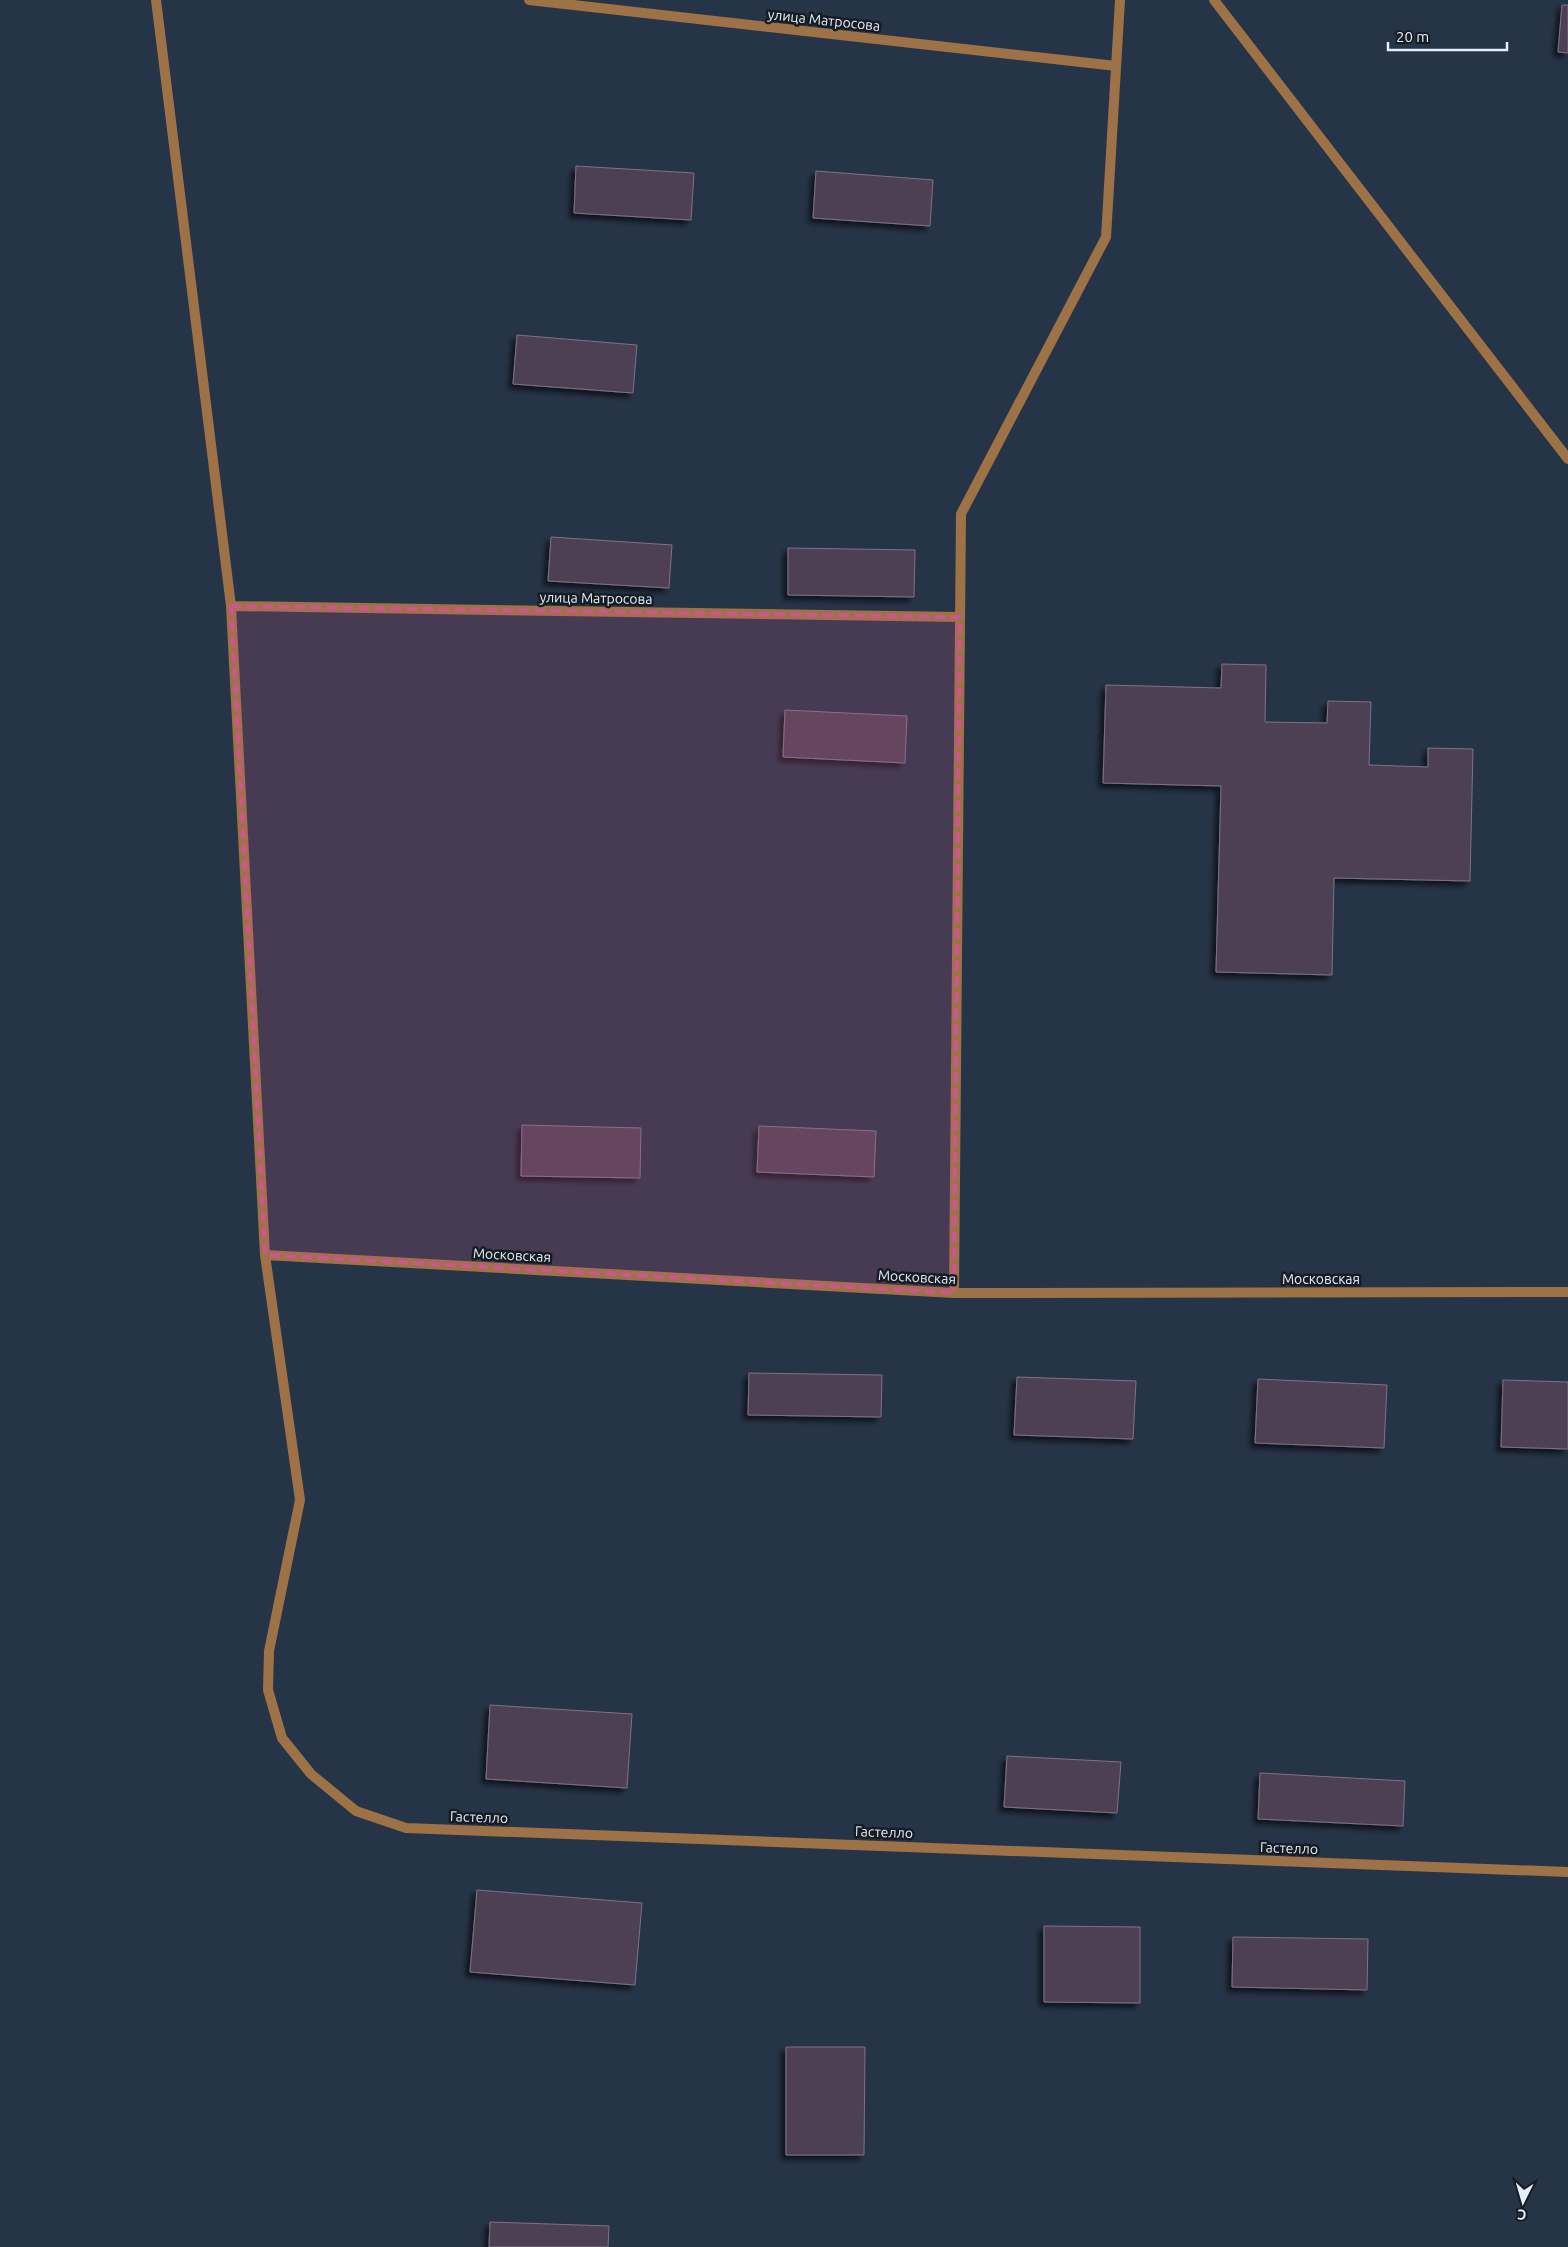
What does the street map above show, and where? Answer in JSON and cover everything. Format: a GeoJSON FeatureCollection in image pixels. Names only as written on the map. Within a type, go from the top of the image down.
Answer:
{"type":"FeatureCollection","features":[{"type":"Feature","properties":{"kind":"street","name":"Гастелло"},"geometry":{"type":"LineString","coordinates":[[156,0],[231,606],[265,1255],[300,1500],[269,1651],[268,1690],[282,1738],[311,1774],[356,1811],[406,1828],[1568,1872]]}},
{"type":"Feature","properties":{"kind":"street","name":"улица Матросова"},"geometry":{"type":"LineString","coordinates":[[529,0],[1116,66]]}},
{"type":"Feature","properties":{"kind":"street"},"geometry":{"type":"LineString","coordinates":[[954,1293],[961,514],[1106,237],[1120,0]]}},
{"type":"Feature","properties":{"kind":"street"},"geometry":{"type":"LineString","coordinates":[[1214,0],[1568,459]]}},
{"type":"Feature","properties":{"kind":"street","name":"улица Матросова"},"geometry":{"type":"LineString","coordinates":[[231,606],[960,617]]}},
{"type":"Feature","properties":{"kind":"street","name":"Московская"},"geometry":{"type":"LineString","coordinates":[[265,1255],[954,1293],[1568,1292]]}},
{"type":"Feature","properties":{"kind":"highlighted area"},"geometry":{"type":"Polygon","coordinates":[[[231,606],[960,617],[954,1293],[265,1255],[231,606]]]}},
{"type":"Feature","properties":{"kind":"building"},"geometry":{"type":"Polygon","coordinates":[[[1562,5],[1568,5],[1568,53],[1558,52],[1562,5]]]}},
{"type":"Feature","properties":{"kind":"building"},"geometry":{"type":"Polygon","coordinates":[[[576,166],[694,173],[691,220],[574,213],[576,166]]]}},
{"type":"Feature","properties":{"kind":"building"},"geometry":{"type":"Polygon","coordinates":[[[816,171],[933,180],[930,226],[813,218],[816,171]]]}},
{"type":"Feature","properties":{"kind":"building"},"geometry":{"type":"Polygon","coordinates":[[[517,335],[637,345],[633,393],[513,384],[517,335]]]}},
{"type":"Feature","properties":{"kind":"building"},"geometry":{"type":"Polygon","coordinates":[[[551,537],[672,545],[669,588],[548,581],[551,537]]]}},
{"type":"Feature","properties":{"kind":"building"},"geometry":{"type":"Polygon","coordinates":[[[788,548],[915,550],[914,597],[788,595],[788,548]]]}},
{"type":"Feature","properties":{"kind":"building"},"geometry":{"type":"Polygon","coordinates":[[[1222,664],[1266,665],[1265,722],[1327,723],[1328,701],[1371,702],[1369,765],[1428,767],[1428,748],[1473,749],[1470,881],[1334,878],[1332,975],[1216,972],[1221,786],[1103,783],[1106,685],[1221,688],[1222,664]]]}},
{"type":"Feature","properties":{"kind":"building"},"geometry":{"type":"Polygon","coordinates":[[[785,710],[907,716],[905,763],[783,757],[785,710]]]}},
{"type":"Feature","properties":{"kind":"building"},"geometry":{"type":"Polygon","coordinates":[[[522,1125],[641,1128],[640,1178],[521,1176],[522,1125]]]}},
{"type":"Feature","properties":{"kind":"building"},"geometry":{"type":"Polygon","coordinates":[[[759,1126],[876,1131],[874,1177],[757,1172],[759,1126]]]}},
{"type":"Feature","properties":{"kind":"building"},"geometry":{"type":"Polygon","coordinates":[[[749,1373],[882,1375],[881,1417],[748,1415],[749,1373]]]}},
{"type":"Feature","properties":{"kind":"building"},"geometry":{"type":"Polygon","coordinates":[[[1017,1377],[1136,1381],[1133,1439],[1014,1435],[1017,1377]]]}},
{"type":"Feature","properties":{"kind":"building"},"geometry":{"type":"Polygon","coordinates":[[[1258,1379],[1387,1385],[1384,1448],[1255,1443],[1258,1379]]]}},
{"type":"Feature","properties":{"kind":"building"},"geometry":{"type":"Polygon","coordinates":[[[1503,1380],[1568,1382],[1568,1449],[1501,1447],[1503,1380]]]}},
{"type":"Feature","properties":{"kind":"building"},"geometry":{"type":"Polygon","coordinates":[[[490,1705],[632,1714],[627,1788],[486,1779],[490,1705]]]}},
{"type":"Feature","properties":{"kind":"building"},"geometry":{"type":"Polygon","coordinates":[[[1007,1756],[1121,1762],[1117,1813],[1004,1807],[1007,1756]]]}},
{"type":"Feature","properties":{"kind":"building"},"geometry":{"type":"Polygon","coordinates":[[[1260,1773],[1405,1781],[1403,1826],[1258,1819],[1260,1773]]]}},
{"type":"Feature","properties":{"kind":"building"},"geometry":{"type":"Polygon","coordinates":[[[477,1890],[642,1903],[635,1985],[470,1972],[477,1890]]]}},
{"type":"Feature","properties":{"kind":"building"},"geometry":{"type":"Polygon","coordinates":[[[1044,1926],[1140,1927],[1140,2003],[1044,2002],[1044,1926]]]}},
{"type":"Feature","properties":{"kind":"building"},"geometry":{"type":"Polygon","coordinates":[[[1233,1937],[1368,1939],[1367,1990],[1232,1987],[1233,1937]]]}},
{"type":"Feature","properties":{"kind":"building"},"geometry":{"type":"Polygon","coordinates":[[[786,2047],[865,2047],[864,2155],[786,2155],[786,2047]]]}},
{"type":"Feature","properties":{"kind":"building"},"geometry":{"type":"Polygon","coordinates":[[[490,2222],[609,2226],[608,2247],[489,2247],[490,2222]]]}}]}
